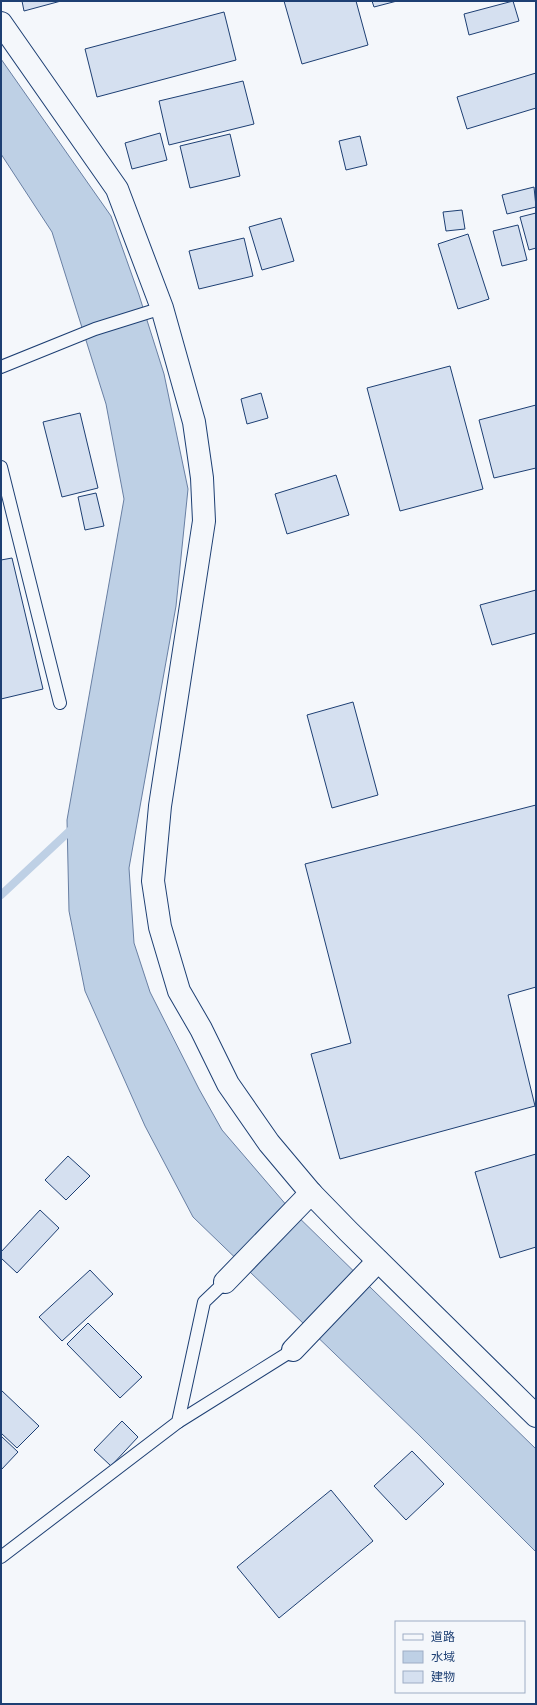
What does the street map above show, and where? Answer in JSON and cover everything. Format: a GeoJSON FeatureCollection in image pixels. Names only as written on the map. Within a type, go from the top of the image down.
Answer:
{"type":"FeatureCollection","features":[{"type":"Feature","properties":{"kind":"street"},"geometry":{"type":"LineString","coordinates":[[1,23],[117,189],[194,422],[202,478],[204,521],[160,806],[153,881],[160,927],[180,991],[201,1029],[228,1084],[258,1131],[311,1193],[536,1416]]}},
{"type":"Feature","properties":{"kind":"street"},"geometry":{"type":"LineString","coordinates":[[225,1282],[311,1193]]}},
{"type":"Feature","properties":{"kind":"street"},"geometry":{"type":"LineString","coordinates":[[293,1350],[378,1261]]}},
{"type":"Feature","properties":{"kind":"lane"},"geometry":{"type":"LineString","coordinates":[[1,367],[95,329],[156,310]]}},
{"type":"Feature","properties":{"kind":"lane"},"geometry":{"type":"LineString","coordinates":[[1,466],[60,703]]}},
{"type":"Feature","properties":{"kind":"lane"},"geometry":{"type":"LineString","coordinates":[[178,1422],[204,1302],[225,1282]]}},
{"type":"Feature","properties":{"kind":"lane"},"geometry":{"type":"LineString","coordinates":[[1,1557],[178,1422],[293,1350]]}},
{"type":"Feature","properties":{"kind":"water"},"geometry":{"type":"Polygon","coordinates":[[[1,59],[111,216],[139,295],[164,374],[188,489],[176,606],[129,868],[134,943],[150,992],[199,1089],[222,1130],[288,1207],[536,1449],[536,1552],[418,1434],[193,1217],[145,1126],[85,991],[69,911],[67,820],[124,499],[106,404],[52,232],[1,154],[1,59]]]}},
{"type":"Feature","properties":{"kind":"building"},"geometry":{"type":"Polygon","coordinates":[[[22,1],[61,1],[24,11],[22,1]]]}},
{"type":"Feature","properties":{"kind":"building"},"geometry":{"type":"Polygon","coordinates":[[[284,1],[356,1],[368,45],[302,64],[284,1]]]}},
{"type":"Feature","properties":{"kind":"building"},"geometry":{"type":"Polygon","coordinates":[[[372,1],[397,1],[374,7],[372,1]]]}},
{"type":"Feature","properties":{"kind":"building"},"geometry":{"type":"Polygon","coordinates":[[[513,1],[519,21],[469,35],[464,14],[513,1]]]}},
{"type":"Feature","properties":{"kind":"building"},"geometry":{"type":"Polygon","coordinates":[[[224,12],[236,60],[97,97],[85,49],[224,12]]]}},
{"type":"Feature","properties":{"kind":"building"},"geometry":{"type":"Polygon","coordinates":[[[536,73],[536,108],[467,129],[457,97],[536,73]]]}},
{"type":"Feature","properties":{"kind":"building"},"geometry":{"type":"Polygon","coordinates":[[[243,81],[254,124],[169,145],[159,101],[243,81]]]}},
{"type":"Feature","properties":{"kind":"building"},"geometry":{"type":"Polygon","coordinates":[[[160,133],[167,160],[132,169],[125,143],[160,133]]]}},
{"type":"Feature","properties":{"kind":"building"},"geometry":{"type":"Polygon","coordinates":[[[230,134],[240,176],[190,188],[180,146],[230,134]]]}},
{"type":"Feature","properties":{"kind":"building"},"geometry":{"type":"Polygon","coordinates":[[[360,136],[367,165],[346,170],[339,141],[360,136]]]}},
{"type":"Feature","properties":{"kind":"building"},"geometry":{"type":"Polygon","coordinates":[[[534,187],[536,207],[507,214],[502,195],[534,187]]]}},
{"type":"Feature","properties":{"kind":"building"},"geometry":{"type":"Polygon","coordinates":[[[462,210],[465,229],[446,231],[443,212],[462,210]]]}},
{"type":"Feature","properties":{"kind":"building"},"geometry":{"type":"Polygon","coordinates":[[[536,213],[536,248],[529,250],[520,217],[536,213]]]}},
{"type":"Feature","properties":{"kind":"building"},"geometry":{"type":"Polygon","coordinates":[[[281,218],[294,261],[262,270],[249,227],[281,218]]]}},
{"type":"Feature","properties":{"kind":"building"},"geometry":{"type":"Polygon","coordinates":[[[518,225],[527,260],[502,266],[493,231],[518,225]]]}},
{"type":"Feature","properties":{"kind":"building"},"geometry":{"type":"Polygon","coordinates":[[[468,234],[489,299],[458,309],[438,244],[468,234]]]}},
{"type":"Feature","properties":{"kind":"building"},"geometry":{"type":"Polygon","coordinates":[[[244,238],[253,276],[199,289],[189,251],[244,238]]]}},
{"type":"Feature","properties":{"kind":"building"},"geometry":{"type":"Polygon","coordinates":[[[450,366],[483,489],[400,511],[367,388],[450,366]]]}},
{"type":"Feature","properties":{"kind":"building"},"geometry":{"type":"Polygon","coordinates":[[[261,393],[268,418],[247,424],[241,399],[261,393]]]}},
{"type":"Feature","properties":{"kind":"building"},"geometry":{"type":"Polygon","coordinates":[[[536,405],[536,468],[494,478],[479,420],[536,405]]]}},
{"type":"Feature","properties":{"kind":"building"},"geometry":{"type":"Polygon","coordinates":[[[80,413],[98,488],[62,497],[43,422],[80,413]]]}},
{"type":"Feature","properties":{"kind":"building"},"geometry":{"type":"Polygon","coordinates":[[[336,475],[349,515],[287,534],[275,494],[336,475]]]}},
{"type":"Feature","properties":{"kind":"building"},"geometry":{"type":"Polygon","coordinates":[[[96,493],[104,526],[85,530],[78,497],[96,493]]]}},
{"type":"Feature","properties":{"kind":"building"},"geometry":{"type":"Polygon","coordinates":[[[12,558],[43,689],[1,699],[1,560],[12,558]]]}},
{"type":"Feature","properties":{"kind":"building"},"geometry":{"type":"Polygon","coordinates":[[[536,590],[536,633],[492,645],[480,605],[536,590]]]}},
{"type":"Feature","properties":{"kind":"building"},"geometry":{"type":"Polygon","coordinates":[[[353,702],[378,795],[332,808],[307,715],[353,702]]]}},
{"type":"Feature","properties":{"kind":"building"},"geometry":{"type":"Polygon","coordinates":[[[536,805],[536,987],[508,995],[535,1106],[340,1159],[311,1054],[351,1043],[305,864],[536,805]]]}},
{"type":"Feature","properties":{"kind":"building"},"geometry":{"type":"Polygon","coordinates":[[[536,1154],[536,1247],[500,1258],[475,1172],[536,1154]]]}},
{"type":"Feature","properties":{"kind":"building"},"geometry":{"type":"Polygon","coordinates":[[[68,1156],[90,1176],[66,1200],[45,1180],[68,1156]]]}},
{"type":"Feature","properties":{"kind":"building"},"geometry":{"type":"Polygon","coordinates":[[[40,1210],[59,1228],[17,1273],[1,1258],[1,1252],[40,1210]]]}},
{"type":"Feature","properties":{"kind":"building"},"geometry":{"type":"Polygon","coordinates":[[[90,1270],[113,1294],[62,1341],[39,1317],[90,1270]]]}},
{"type":"Feature","properties":{"kind":"building"},"geometry":{"type":"Polygon","coordinates":[[[88,1323],[142,1377],[120,1398],[67,1344],[88,1323]]]}},
{"type":"Feature","properties":{"kind":"building"},"geometry":{"type":"Polygon","coordinates":[[[1,1390],[39,1426],[17,1448],[1,1433],[1,1390]]]}},
{"type":"Feature","properties":{"kind":"building"},"geometry":{"type":"Polygon","coordinates":[[[122,1421],[138,1437],[111,1466],[94,1450],[122,1421]]]}},
{"type":"Feature","properties":{"kind":"building"},"geometry":{"type":"Polygon","coordinates":[[[1,1436],[18,1452],[1,1470],[1,1436]]]}},
{"type":"Feature","properties":{"kind":"building"},"geometry":{"type":"Polygon","coordinates":[[[412,1451],[444,1484],[406,1520],[374,1486],[412,1451]]]}},
{"type":"Feature","properties":{"kind":"building"},"geometry":{"type":"Polygon","coordinates":[[[331,1490],[373,1541],[279,1618],[237,1567],[331,1490]]]}},
{"type":"Feature","properties":{"kind":"waterway"},"geometry":{"type":"LineString","coordinates":[[1,895],[75,826]]}}]}
